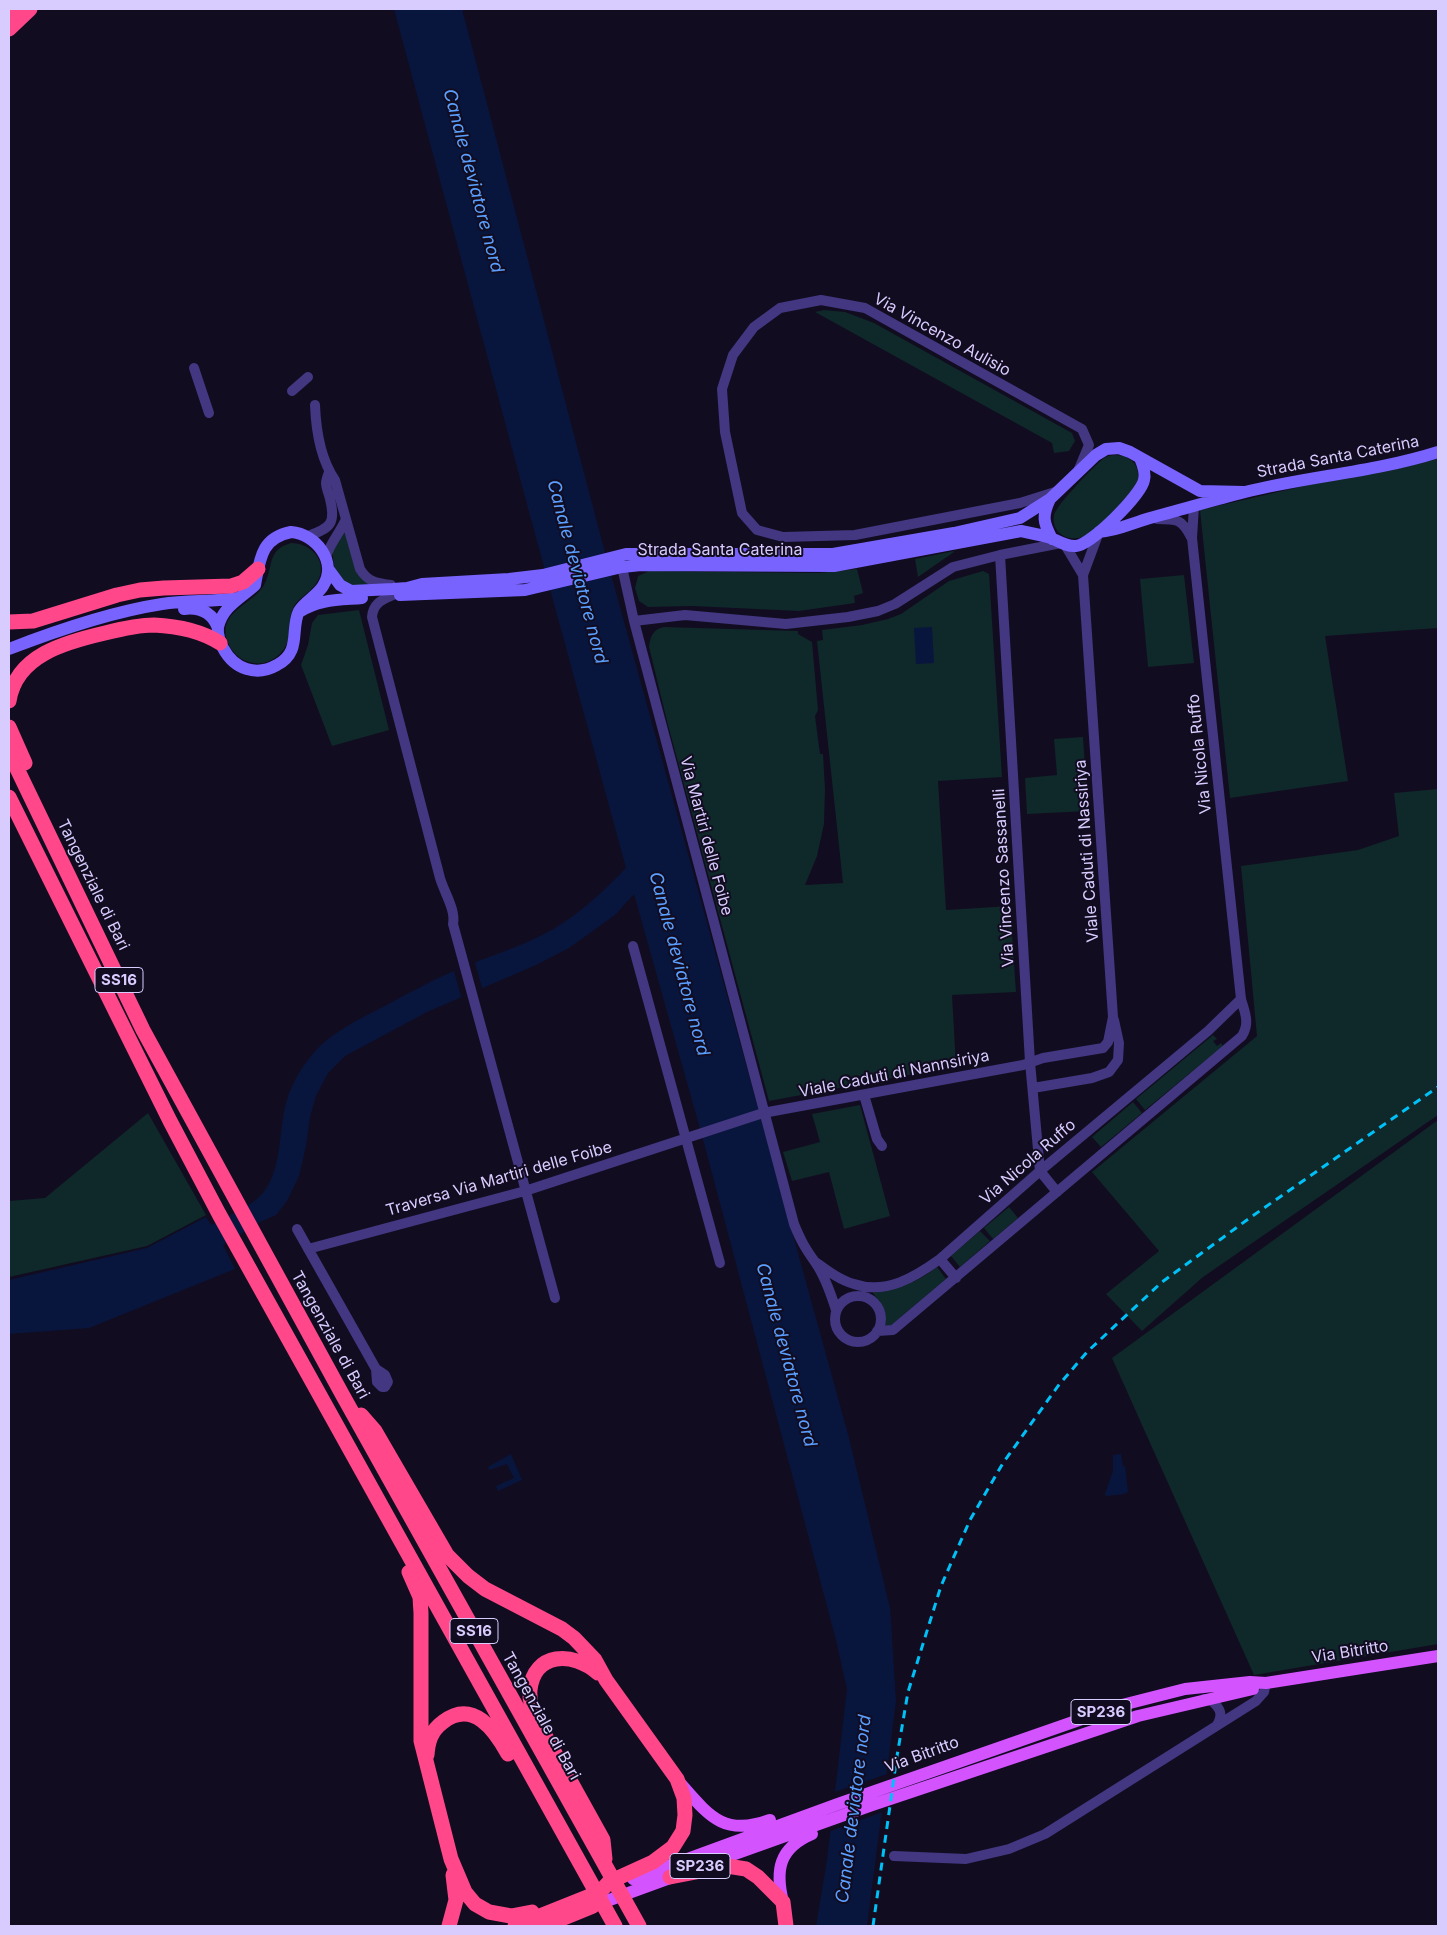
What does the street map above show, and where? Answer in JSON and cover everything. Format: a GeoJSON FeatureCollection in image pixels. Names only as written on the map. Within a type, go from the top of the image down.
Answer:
{"type":"FeatureCollection","features":[{"type":"Feature","properties":{"kind":"highway"},"geometry":{"type":"LineString","coordinates":[[9,14],[14,9]]}},
{"type":"Feature","properties":{"kind":"highway"},"geometry":{"type":"LineString","coordinates":[[9,29],[30,9]]}},
{"type":"Feature","properties":{"kind":"highway"},"geometry":{"type":"LineString","coordinates":[[9,622],[33,621],[117,595],[140,590],[231,586],[243,582],[258,569]]}},
{"type":"Feature","properties":{"kind":"highway"},"geometry":{"type":"LineString","coordinates":[[9,701],[14,681],[24,668],[51,649],[81,638],[152,625],[168,626],[219,636]]}},
{"type":"Feature","properties":{"kind":"highway"},"geometry":{"type":"LineString","coordinates":[[9,727],[26,765],[30,796]]}},
{"type":"Feature","properties":{"kind":"highway","name":"Tangenziale di Bari"},"geometry":{"type":"LineString","coordinates":[[9,752],[143,1030],[342,1394],[639,1926]]}},
{"type":"Feature","properties":{"kind":"highway","name":"SS16"},"geometry":{"type":"LineString","coordinates":[[9,797],[12,808],[170,1121],[236,1244],[566,1836],[596,1901],[615,1926]]}},
{"type":"Feature","properties":{"kind":"highway"},"geometry":{"type":"LineString","coordinates":[[342,1394],[375,1430],[447,1555],[468,1576],[485,1589],[562,1629],[595,1660],[606,1680],[677,1779],[684,1798],[685,1815],[683,1831],[673,1847],[648,1875],[609,1882],[596,1901],[574,1921],[562,1926]]}},
{"type":"Feature","properties":{"kind":"highway"},"geometry":{"type":"LineString","coordinates":[[385,1511],[396,1549],[414,1581],[420,1597],[420,1742],[451,1859],[456,1900],[449,1926]]}},
{"type":"Feature","properties":{"kind":"highway"},"geometry":{"type":"LineString","coordinates":[[606,1680],[580,1660],[566,1658],[552,1660],[541,1667],[534,1677],[530,1691],[531,1706],[537,1721],[603,1840],[606,1868]]}},
{"type":"Feature","properties":{"kind":"highway"},"geometry":{"type":"LineString","coordinates":[[426,1764],[428,1742],[432,1733],[440,1724],[458,1714],[476,1717],[488,1725],[498,1736],[542,1814],[566,1836]]}},
{"type":"Feature","properties":{"kind":"highway"},"geometry":{"type":"LineString","coordinates":[[451,1859],[465,1892],[475,1904],[488,1912],[511,1916],[531,1912],[563,1898],[596,1901]]}},
{"type":"Feature","properties":{"kind":"highway"},"geometry":{"type":"LineString","coordinates":[[670,1877],[727,1866],[746,1869],[758,1877],[783,1902],[786,1926]]}},
{"type":"Feature","properties":{"kind":"highway"},"geometry":{"type":"LineString","coordinates":[[515,1926],[596,1901]]}},
{"type":"Feature","properties":{"kind":"highway"},"geometry":{"type":"LineString","coordinates":[[596,1901],[606,1926]]}},
{"type":"Feature","properties":{"kind":"highway"},"geometry":{"type":"LineString","coordinates":[[544,1926],[569,1910]]}},
{"type":"Feature","properties":{"kind":"highway"},"geometry":{"type":"LineString","coordinates":[[631,1913],[648,1926]]}},
{"type":"Feature","properties":{"kind":"main road","name":"Via Bitritto"},"geometry":{"type":"LineString","coordinates":[[648,1875],[946,1780],[1138,1716],[1253,1688],[1266,1683],[1438,1656]]}},
{"type":"Feature","properties":{"kind":"main road","name":"Via Bitritto"},"geometry":{"type":"LineString","coordinates":[[648,1875],[670,1877],[746,1844],[942,1768],[1072,1721],[1142,1699],[1175,1690],[1250,1682],[1266,1683]]}},
{"type":"Feature","properties":{"kind":"main road"},"geometry":{"type":"LineString","coordinates":[[677,1779],[712,1817],[732,1826],[746,1827],[761,1824],[917,1770],[942,1768]]}},
{"type":"Feature","properties":{"kind":"main road"},"geometry":{"type":"LineString","coordinates":[[783,1902],[778,1883],[779,1869],[790,1847],[801,1839],[926,1794],[946,1780]]}},
{"type":"Feature","properties":{"kind":"street","name":"Via Vincenzo Aulisio"},"geometry":{"type":"LineString","coordinates":[[1055,495],[855,535],[783,537],[757,530],[742,513],[725,432],[722,389],[733,355],[754,327],[780,308],[821,300],[865,308],[1082,429],[1088,444],[1077,473]]}},
{"type":"Feature","properties":{"kind":"street"},"geometry":{"type":"LineString","coordinates":[[194,368],[209,413]]}},
{"type":"Feature","properties":{"kind":"street"},"geometry":{"type":"LineString","coordinates":[[292,392],[308,377]]}},
{"type":"Feature","properties":{"kind":"street"},"geometry":{"type":"LineString","coordinates":[[315,405],[316,425],[329,472],[335,480],[360,569],[374,583],[392,585],[422,584]]}},
{"type":"Feature","properties":{"kind":"street","name":"Strada Santa Caterina"},"geometry":{"type":"LineString","coordinates":[[615,564],[626,554],[833,554],[1000,524],[1020,518],[1055,495],[1096,455],[1106,450],[1119,448],[1130,452],[1200,491],[1244,492]]}},
{"type":"Feature","properties":{"kind":"street","name":"Strada Santa Caterina"},"geometry":{"type":"LineString","coordinates":[[1099,532],[1113,531],[1147,519],[1244,492],[1302,479],[1413,460],[1438,452]]}},
{"type":"Feature","properties":{"kind":"street","name":"Strada Santa Caterina"},"geometry":{"type":"LineString","coordinates":[[299,612],[322,600],[393,595],[526,590],[545,581],[615,564],[834,566],[1021,531],[1078,546],[1089,541],[1140,491],[1144,481],[1144,469],[1140,458]]}},
{"type":"Feature","properties":{"kind":"street"},"geometry":{"type":"LineString","coordinates":[[219,636],[227,608],[255,585],[261,554],[266,546],[278,536],[291,532],[308,536],[323,531],[331,523],[333,515],[326,484],[329,472]]}},
{"type":"Feature","properties":{"kind":"street"},"geometry":{"type":"LineString","coordinates":[[1055,495],[1044,511],[1045,525],[1060,542],[1083,576]]}},
{"type":"Feature","properties":{"kind":"street","name":"Via Nicola Ruffo"},"geometry":{"type":"LineString","coordinates":[[877,1331],[893,1330],[1242,1036],[1246,1029],[1247,1019],[1241,999],[1192,538],[1194,506]]}},
{"type":"Feature","properties":{"kind":"street"},"geometry":{"type":"LineString","coordinates":[[326,557],[329,546],[342,529],[346,519]]}},
{"type":"Feature","properties":{"kind":"street"},"geometry":{"type":"LineString","coordinates":[[1147,519],[1178,520],[1192,538]]}},
{"type":"Feature","properties":{"kind":"street"},"geometry":{"type":"LineString","coordinates":[[1083,576],[1099,532]]}},
{"type":"Feature","properties":{"kind":"street"},"geometry":{"type":"LineString","coordinates":[[112,616],[192,608],[201,609],[215,620],[219,636],[232,662],[239,667],[251,671],[270,669],[280,664],[290,652],[295,642],[299,612],[322,588],[329,570],[322,550],[308,536]]}},
{"type":"Feature","properties":{"kind":"street","name":"Strada Santa Caterina"},"geometry":{"type":"LineString","coordinates":[[634,621],[685,615],[786,624],[848,618],[878,611],[895,604],[953,567],[1060,542]]}},
{"type":"Feature","properties":{"kind":"street","name":"Via Vincenzo Sassanelli"},"geometry":{"type":"LineString","coordinates":[[1000,555],[1030,1062],[1040,1171]]}},
{"type":"Feature","properties":{"kind":"street","name":"Via Martiri delle Foibe"},"geometry":{"type":"LineString","coordinates":[[615,564],[634,621],[794,1224],[801,1241],[816,1263],[836,1310]]}},
{"type":"Feature","properties":{"kind":"street","name":"Strada Santa Caterina"},"geometry":{"type":"LineString","coordinates":[[329,570],[340,585],[351,591],[407,588],[422,584],[509,579],[545,581]]}},
{"type":"Feature","properties":{"kind":"street","name":"Viale Caduti di Nassiriya"},"geometry":{"type":"LineString","coordinates":[[1030,1062],[1103,1048],[1108,1042],[1113,1017],[1083,576]]}},
{"type":"Feature","properties":{"kind":"street"},"geometry":{"type":"LineString","coordinates":[[393,595],[374,606],[372,617],[442,885],[444,892],[448,896],[464,966],[555,1298]]}},
{"type":"Feature","properties":{"kind":"street"},"geometry":{"type":"LineString","coordinates":[[9,649],[70,626],[163,603],[238,598]]}},
{"type":"Feature","properties":{"kind":"street"},"geometry":{"type":"LineString","coordinates":[[633,946],[691,1136],[720,1264]]}},
{"type":"Feature","properties":{"kind":"street","name":"Via Nicola Ruffo"},"geometry":{"type":"LineString","coordinates":[[816,1263],[855,1285],[872,1287],[894,1285],[922,1272],[940,1259],[1040,1171],[1208,1031],[1241,999]]}},
{"type":"Feature","properties":{"kind":"street"},"geometry":{"type":"LineString","coordinates":[[1033,1088],[1092,1078],[1110,1072],[1118,1060],[1119,1051],[1113,1017]]}},
{"type":"Feature","properties":{"kind":"street","name":"Viale Caduti di Nannsiriya"},"geometry":{"type":"LineString","coordinates":[[763,1113],[1030,1062]]}},
{"type":"Feature","properties":{"kind":"street"},"geometry":{"type":"LineString","coordinates":[[864,1095],[877,1139],[882,1146]]}},
{"type":"Feature","properties":{"kind":"street"},"geometry":{"type":"LineString","coordinates":[[691,1136],[763,1113]]}},
{"type":"Feature","properties":{"kind":"street","name":"Traversa Via Martiri delle Foibe"},"geometry":{"type":"LineString","coordinates":[[308,1249],[525,1191],[691,1136]]}},
{"type":"Feature","properties":{"kind":"street"},"geometry":{"type":"LineString","coordinates":[[1040,1171],[1057,1192]]}},
{"type":"Feature","properties":{"kind":"street"},"geometry":{"type":"LineString","coordinates":[[297,1229],[376,1370]]}},
{"type":"Feature","properties":{"kind":"street"},"geometry":{"type":"LineString","coordinates":[[940,1259],[956,1278]]}},
{"type":"Feature","properties":{"kind":"street"},"geometry":{"type":"LineString","coordinates":[[855,1285],[861,1296],[874,1303],[879,1309],[881,1316],[877,1331],[866,1340],[858,1342],[851,1341],[838,1332],[834,1318],[836,1310],[840,1303],[846,1299],[861,1296],[872,1287]]}},
{"type":"Feature","properties":{"kind":"street"},"geometry":{"type":"LineString","coordinates":[[894,1856],[966,1859],[1009,1849],[1036,1838],[1066,1823],[1256,1701],[1264,1692],[1266,1683]]}},
{"type":"Feature","properties":{"kind":"street"},"geometry":{"type":"LineString","coordinates":[[1204,1699],[1212,1701],[1221,1714],[1221,1719],[1216,1726]]}},
{"type":"Feature","properties":{"kind":"green space"},"geometry":{"type":"Polygon","coordinates":[[[824,310],[845,312],[874,323],[1072,433],[1075,441],[1069,451],[1054,453],[1052,443],[815,312],[824,310]]]}},
{"type":"Feature","properties":{"kind":"green space"},"geometry":{"type":"Polygon","coordinates":[[[1115,455],[1126,457],[1136,466],[1138,479],[1136,484],[1117,508],[1084,537],[1071,538],[1060,533],[1054,522],[1056,510],[1076,485],[1099,462],[1105,457],[1115,455]]]}},
{"type":"Feature","properties":{"kind":"green space"},"geometry":{"type":"Polygon","coordinates":[[[1438,455],[1438,628],[1325,636],[1348,781],[1230,798],[1200,510],[1438,455]]]}},
{"type":"Feature","properties":{"kind":"green space"},"geometry":{"type":"Polygon","coordinates":[[[345,532],[367,585],[349,585],[335,573],[332,550],[345,532]]]}},
{"type":"Feature","properties":{"kind":"green space"},"geometry":{"type":"Polygon","coordinates":[[[291,543],[306,547],[317,556],[321,570],[319,577],[313,588],[294,606],[291,614],[288,640],[279,655],[264,663],[245,661],[233,652],[229,645],[226,625],[236,610],[251,599],[264,585],[274,555],[283,546],[291,543]]]}},
{"type":"Feature","properties":{"kind":"green space"},"geometry":{"type":"Polygon","coordinates":[[[954,552],[918,577],[915,559],[954,552]]]}},
{"type":"Feature","properties":{"kind":"green space"},"geometry":{"type":"Polygon","coordinates":[[[857,569],[863,593],[854,596],[855,603],[799,611],[692,606],[648,607],[639,601],[635,588],[638,576],[649,571],[819,573],[857,569]]]}},
{"type":"Feature","properties":{"kind":"green space"},"geometry":{"type":"Polygon","coordinates":[[[983,571],[989,574],[1002,777],[938,781],[946,910],[1010,906],[1016,992],[952,995],[956,1066],[769,1101],[668,725],[649,647],[651,637],[657,630],[664,627],[798,631],[798,634],[812,642],[818,710],[815,716],[820,754],[823,754],[824,824],[817,856],[805,885],[843,883],[817,641],[823,640],[822,630],[862,625],[888,619],[901,614],[949,581],[983,571]]]}},
{"type":"Feature","properties":{"kind":"green space"},"geometry":{"type":"Polygon","coordinates":[[[1184,575],[1194,663],[1148,667],[1140,579],[1184,575]]]}},
{"type":"Feature","properties":{"kind":"green space"},"geometry":{"type":"Polygon","coordinates":[[[359,610],[389,730],[332,746],[301,665],[308,645],[312,623],[318,615],[359,610]]]}},
{"type":"Feature","properties":{"kind":"green space"},"geometry":{"type":"Polygon","coordinates":[[[1083,737],[1088,811],[1027,814],[1025,778],[1057,775],[1054,739],[1083,737]]]}},
{"type":"Feature","properties":{"kind":"green space"},"geometry":{"type":"Polygon","coordinates":[[[1438,789],[1438,1115],[1203,1277],[1142,1331],[1106,1294],[1159,1251],[1092,1172],[1257,1036],[1241,866],[1358,850],[1399,836],[1394,793],[1438,789]]]}},
{"type":"Feature","properties":{"kind":"green space"},"geometry":{"type":"Polygon","coordinates":[[[1213,1035],[1217,1039],[1213,1041],[1217,1046],[1221,1043],[1223,1046],[1145,1110],[1136,1099],[1213,1035]]]}},
{"type":"Feature","properties":{"kind":"green space"},"geometry":{"type":"Polygon","coordinates":[[[1133,1102],[1142,1113],[1101,1147],[1092,1137],[1133,1102]]]}},
{"type":"Feature","properties":{"kind":"green space"},"geometry":{"type":"Polygon","coordinates":[[[860,1105],[890,1216],[844,1229],[829,1172],[792,1181],[783,1152],[820,1142],[812,1114],[860,1105]]]}},
{"type":"Feature","properties":{"kind":"green space"},"geometry":{"type":"Polygon","coordinates":[[[148,1113],[206,1215],[147,1246],[9,1277],[9,1201],[45,1198],[148,1113]]]}},
{"type":"Feature","properties":{"kind":"green space"},"geometry":{"type":"Polygon","coordinates":[[[1438,1120],[1438,1644],[1254,1675],[1112,1358],[1438,1120]]]}},
{"type":"Feature","properties":{"kind":"green space"},"geometry":{"type":"Polygon","coordinates":[[[1009,1207],[1018,1218],[993,1239],[984,1228],[1009,1207]]]}},
{"type":"Feature","properties":{"kind":"green space"},"geometry":{"type":"Polygon","coordinates":[[[980,1231],[990,1241],[960,1267],[951,1256],[980,1231]]]}},
{"type":"Feature","properties":{"kind":"green space"},"geometry":{"type":"Polygon","coordinates":[[[937,1267],[946,1279],[890,1326],[886,1326],[883,1307],[873,1291],[907,1284],[922,1278],[937,1267]]]}},
{"type":"Feature","properties":{"kind":"water","name":"Canale deviatore nord"},"geometry":{"type":"Polygon","coordinates":[[[394,9],[462,9],[604,549],[849,1438],[890,1608],[896,1701],[867,1926],[816,1926],[827,1860],[847,1689],[836,1640],[704,1143],[634,894],[615,915],[569,948],[536,965],[427,1012],[345,1056],[328,1073],[316,1096],[310,1117],[299,1176],[287,1201],[276,1215],[260,1222],[223,1245],[235,1269],[89,1328],[9,1334],[9,1280],[147,1248],[206,1217],[211,1225],[234,1214],[256,1200],[272,1178],[278,1157],[286,1103],[292,1087],[310,1058],[334,1034],[431,982],[547,933],[583,908],[626,868],[394,9]]]}},
{"type":"Feature","properties":{"kind":"water"},"geometry":{"type":"Polygon","coordinates":[[[932,627],[934,663],[916,664],[914,628],[932,627]]]}},
{"type":"Feature","properties":{"kind":"water"},"geometry":{"type":"Polygon","coordinates":[[[511,1454],[522,1480],[498,1491],[496,1486],[514,1478],[507,1464],[489,1470],[488,1467],[511,1454]]]}},
{"type":"Feature","properties":{"kind":"water"},"geometry":{"type":"Polygon","coordinates":[[[1121,1454],[1123,1466],[1125,1466],[1128,1492],[1106,1496],[1105,1494],[1113,1471],[1113,1455],[1121,1454]]]}},
{"type":"Feature","properties":{"kind":"pier"},"geometry":{"type":"Polygon","coordinates":[[[475,962],[482,988],[461,997],[454,971],[475,962]]]}},
{"type":"Feature","properties":{"kind":"pier"},"geometry":{"type":"Polygon","coordinates":[[[890,1773],[885,1811],[828,1832],[832,1793],[890,1773]]]}},
{"type":"Feature","properties":{"kind":"railway"},"geometry":{"type":"LineString","coordinates":[[873,1926],[908,1692],[941,1586],[970,1520],[1003,1463],[1058,1386],[1087,1352],[1162,1282],[1251,1217],[1438,1087]]}}]}
